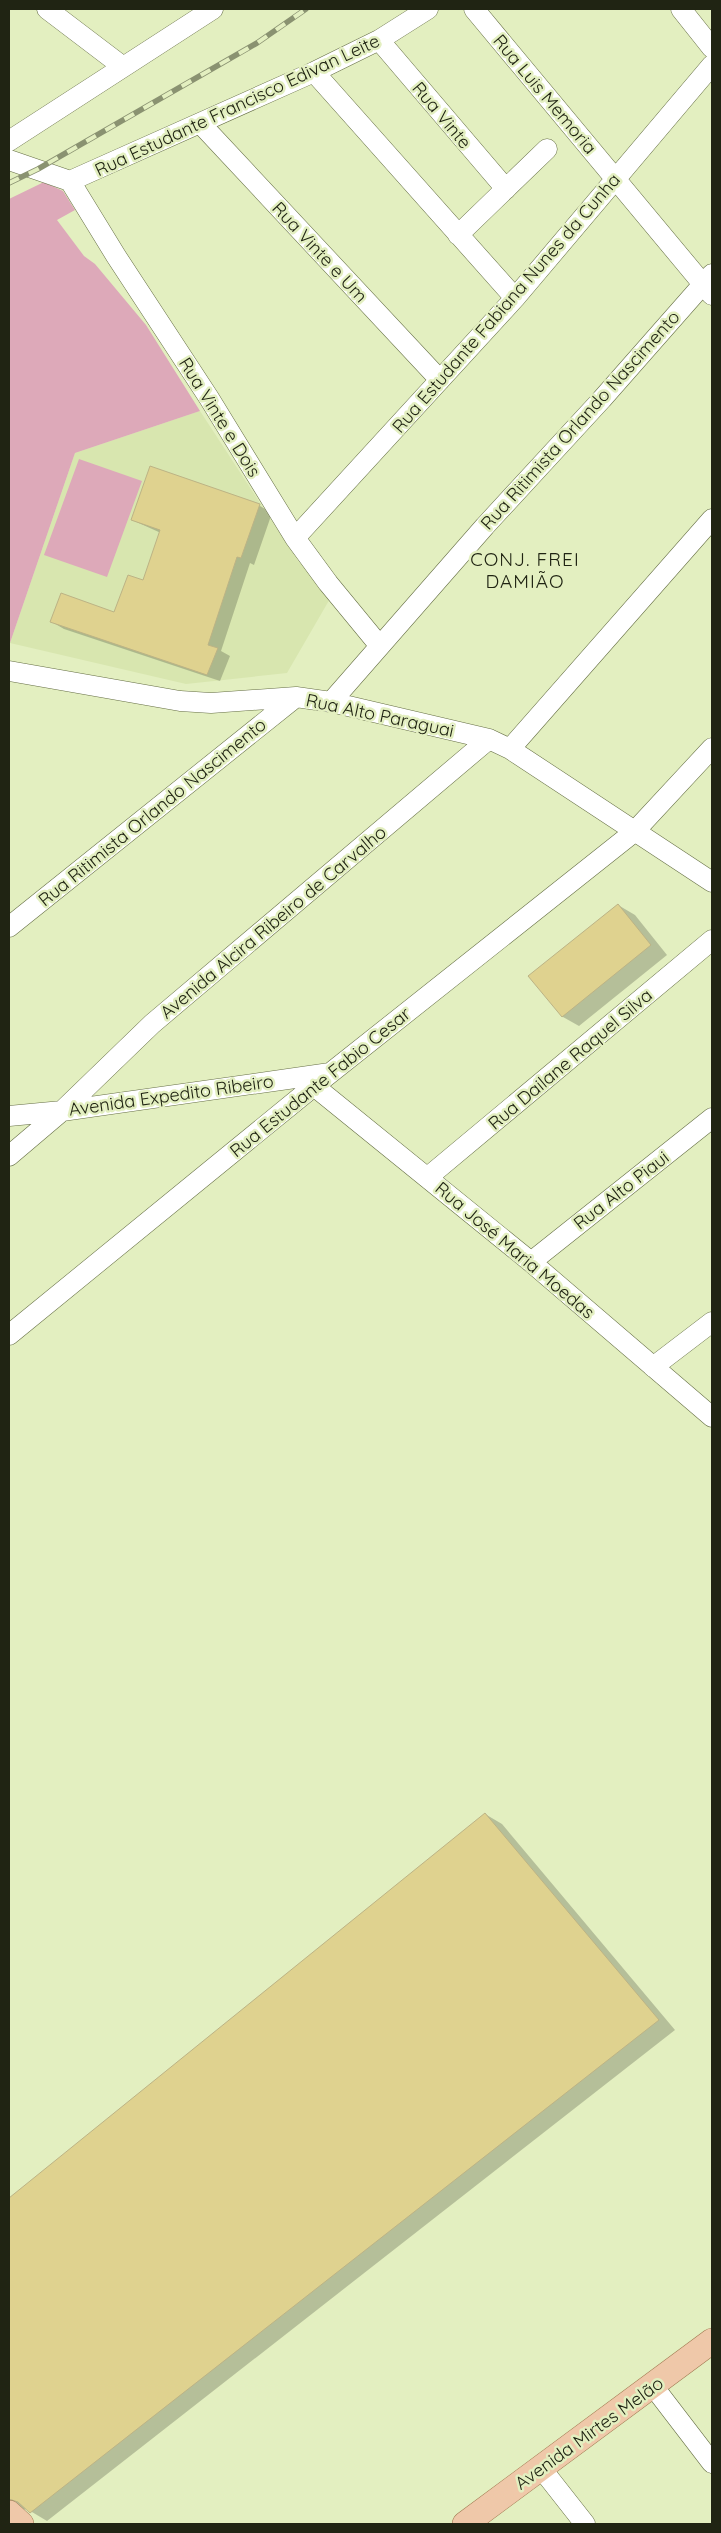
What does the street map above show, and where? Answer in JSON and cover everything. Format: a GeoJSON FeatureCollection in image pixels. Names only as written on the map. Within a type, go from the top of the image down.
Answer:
{"type":"FeatureCollection","features":[{"type":"Feature","properties":{"kind":"main road","name":"Avenida Mirtes Melão"},"geometry":{"type":"LineString","coordinates":[[465,2524],[712,2341]]}},
{"type":"Feature","properties":{"kind":"main road"},"geometry":{"type":"LineString","coordinates":[[9,2513],[21,2524]]}},
{"type":"Feature","properties":{"kind":"street"},"geometry":{"type":"LineString","coordinates":[[47,9],[122,66]]}},
{"type":"Feature","properties":{"kind":"street"},"geometry":{"type":"LineString","coordinates":[[9,141],[67,106],[122,66],[213,9]]}},
{"type":"Feature","properties":{"kind":"street","name":"Rua Estudante Francisco Edivan Leite"},"geometry":{"type":"LineString","coordinates":[[70,181],[314,72],[379,40],[428,9]]}},
{"type":"Feature","properties":{"kind":"street","name":"Rua Luis Memoria"},"geometry":{"type":"LineString","coordinates":[[474,9],[616,178],[709,284]]}},
{"type":"Feature","properties":{"kind":"street"},"geometry":{"type":"LineString","coordinates":[[681,9],[712,48]]}},
{"type":"Feature","properties":{"kind":"street","name":"Rua Vinte"},"geometry":{"type":"LineString","coordinates":[[379,40],[506,189]]}},
{"type":"Feature","properties":{"kind":"street","name":"Rua Estudante Fabiana Nunes da Cunha"},"geometry":{"type":"LineString","coordinates":[[295,538],[515,298],[712,66]]}},
{"type":"Feature","properties":{"kind":"street"},"geometry":{"type":"LineString","coordinates":[[314,72],[515,298]]}},
{"type":"Feature","properties":{"kind":"street","name":"Rua Vinte e Um"},"geometry":{"type":"LineString","coordinates":[[200,123],[440,380]]}},
{"type":"Feature","properties":{"kind":"street"},"geometry":{"type":"LineString","coordinates":[[458,234],[547,149]]}},
{"type":"Feature","properties":{"kind":"street"},"geometry":{"type":"LineString","coordinates":[[9,160],[70,181]]}},
{"type":"Feature","properties":{"kind":"street","name":"Rua Vinte e Dois"},"geometry":{"type":"LineString","coordinates":[[70,181],[116,256],[209,398],[295,538],[328,583],[380,645]]}},
{"type":"Feature","properties":{"kind":"street","name":"Rua Ritimista Orlando Nascimento"},"geometry":{"type":"LineString","coordinates":[[331,702],[380,645],[709,284]]}},
{"type":"Feature","properties":{"kind":"street"},"geometry":{"type":"LineString","coordinates":[[510,749],[712,519]]}},
{"type":"Feature","properties":{"kind":"street","name":"Rua Alto Paraguai"},"geometry":{"type":"LineString","coordinates":[[9,671],[180,701],[211,703],[296,696],[331,702],[489,739],[510,749],[712,882]]}},
{"type":"Feature","properties":{"kind":"street","name":"Rua Ritimista Orlando Nascimento"},"geometry":{"type":"LineString","coordinates":[[10,924],[296,696]]}},
{"type":"Feature","properties":{"kind":"street","name":"Avenida Alcira Ribeiro de Carvalho"},"geometry":{"type":"LineString","coordinates":[[9,1156],[62,1111],[152,1024],[489,739]]}},
{"type":"Feature","properties":{"kind":"street","name":"Rua Estudante Fabio Cesar"},"geometry":{"type":"LineString","coordinates":[[9,1335],[314,1086],[634,832],[712,748]]}},
{"type":"Feature","properties":{"kind":"street","name":"Rua Dailane Raquel Silva"},"geometry":{"type":"LineString","coordinates":[[428,1178],[712,940]]}},
{"type":"Feature","properties":{"kind":"street","name":"Avenida Expedito Ribeiro"},"geometry":{"type":"LineString","coordinates":[[9,1116],[62,1111],[332,1072]]}},
{"type":"Feature","properties":{"kind":"street","name":"Rua José Maria Moedas"},"geometry":{"type":"LineString","coordinates":[[314,1086],[531,1262],[712,1417]]}},
{"type":"Feature","properties":{"kind":"street","name":"Rua Alto Piaui"},"geometry":{"type":"LineString","coordinates":[[531,1262],[712,1118]]}},
{"type":"Feature","properties":{"kind":"street"},"geometry":{"type":"LineString","coordinates":[[653,1368],[712,1322]]}},
{"type":"Feature","properties":{"kind":"street"},"geometry":{"type":"LineString","coordinates":[[653,2386],[712,2463]]}},
{"type":"Feature","properties":{"kind":"street"},"geometry":{"type":"LineString","coordinates":[[541,2468],[584,2524]]}},
{"type":"Feature","properties":{"kind":"shaded area"},"geometry":{"type":"Polygon","coordinates":[[[44,182],[63,191],[75,210],[57,220],[84,256],[95,264],[146,325],[200,411],[75,453],[10,643],[9,199],[44,182]]]}},
{"type":"Feature","properties":{"kind":"shaded area"},"geometry":{"type":"Polygon","coordinates":[[[200,411],[298,561],[331,597],[287,673],[186,684],[10,643],[75,453],[200,411]]]}},
{"type":"Feature","properties":{"kind":"shaded area"},"geometry":{"type":"Polygon","coordinates":[[[79,459],[142,481],[107,577],[44,555],[79,459]]]}},
{"type":"Feature","properties":{"kind":"building"},"geometry":{"type":"Polygon","coordinates":[[[150,466],[260,504],[241,558],[237,557],[208,645],[218,648],[207,675],[50,622],[61,593],[114,612],[128,575],[143,580],[160,530],[131,520],[150,466]]]}},
{"type":"Feature","properties":{"kind":"building"},"geometry":{"type":"Polygon","coordinates":[[[618,904],[651,945],[562,1017],[528,976],[618,904]]]}},
{"type":"Feature","properties":{"kind":"building"},"geometry":{"type":"Polygon","coordinates":[[[485,1813],[659,2020],[30,2513],[18,2502],[9,2499],[9,2198],[485,1813]]]}},
{"type":"Feature","properties":{"kind":"railway"},"geometry":{"type":"LineString","coordinates":[[9,183],[38,169],[257,43],[306,9]]}},
{"type":"Feature","properties":{"kind":"district","name":"CONJ. FREI DAMIÃO"},"geometry":{"type":"Point","coordinates":[525,570]}}]}
